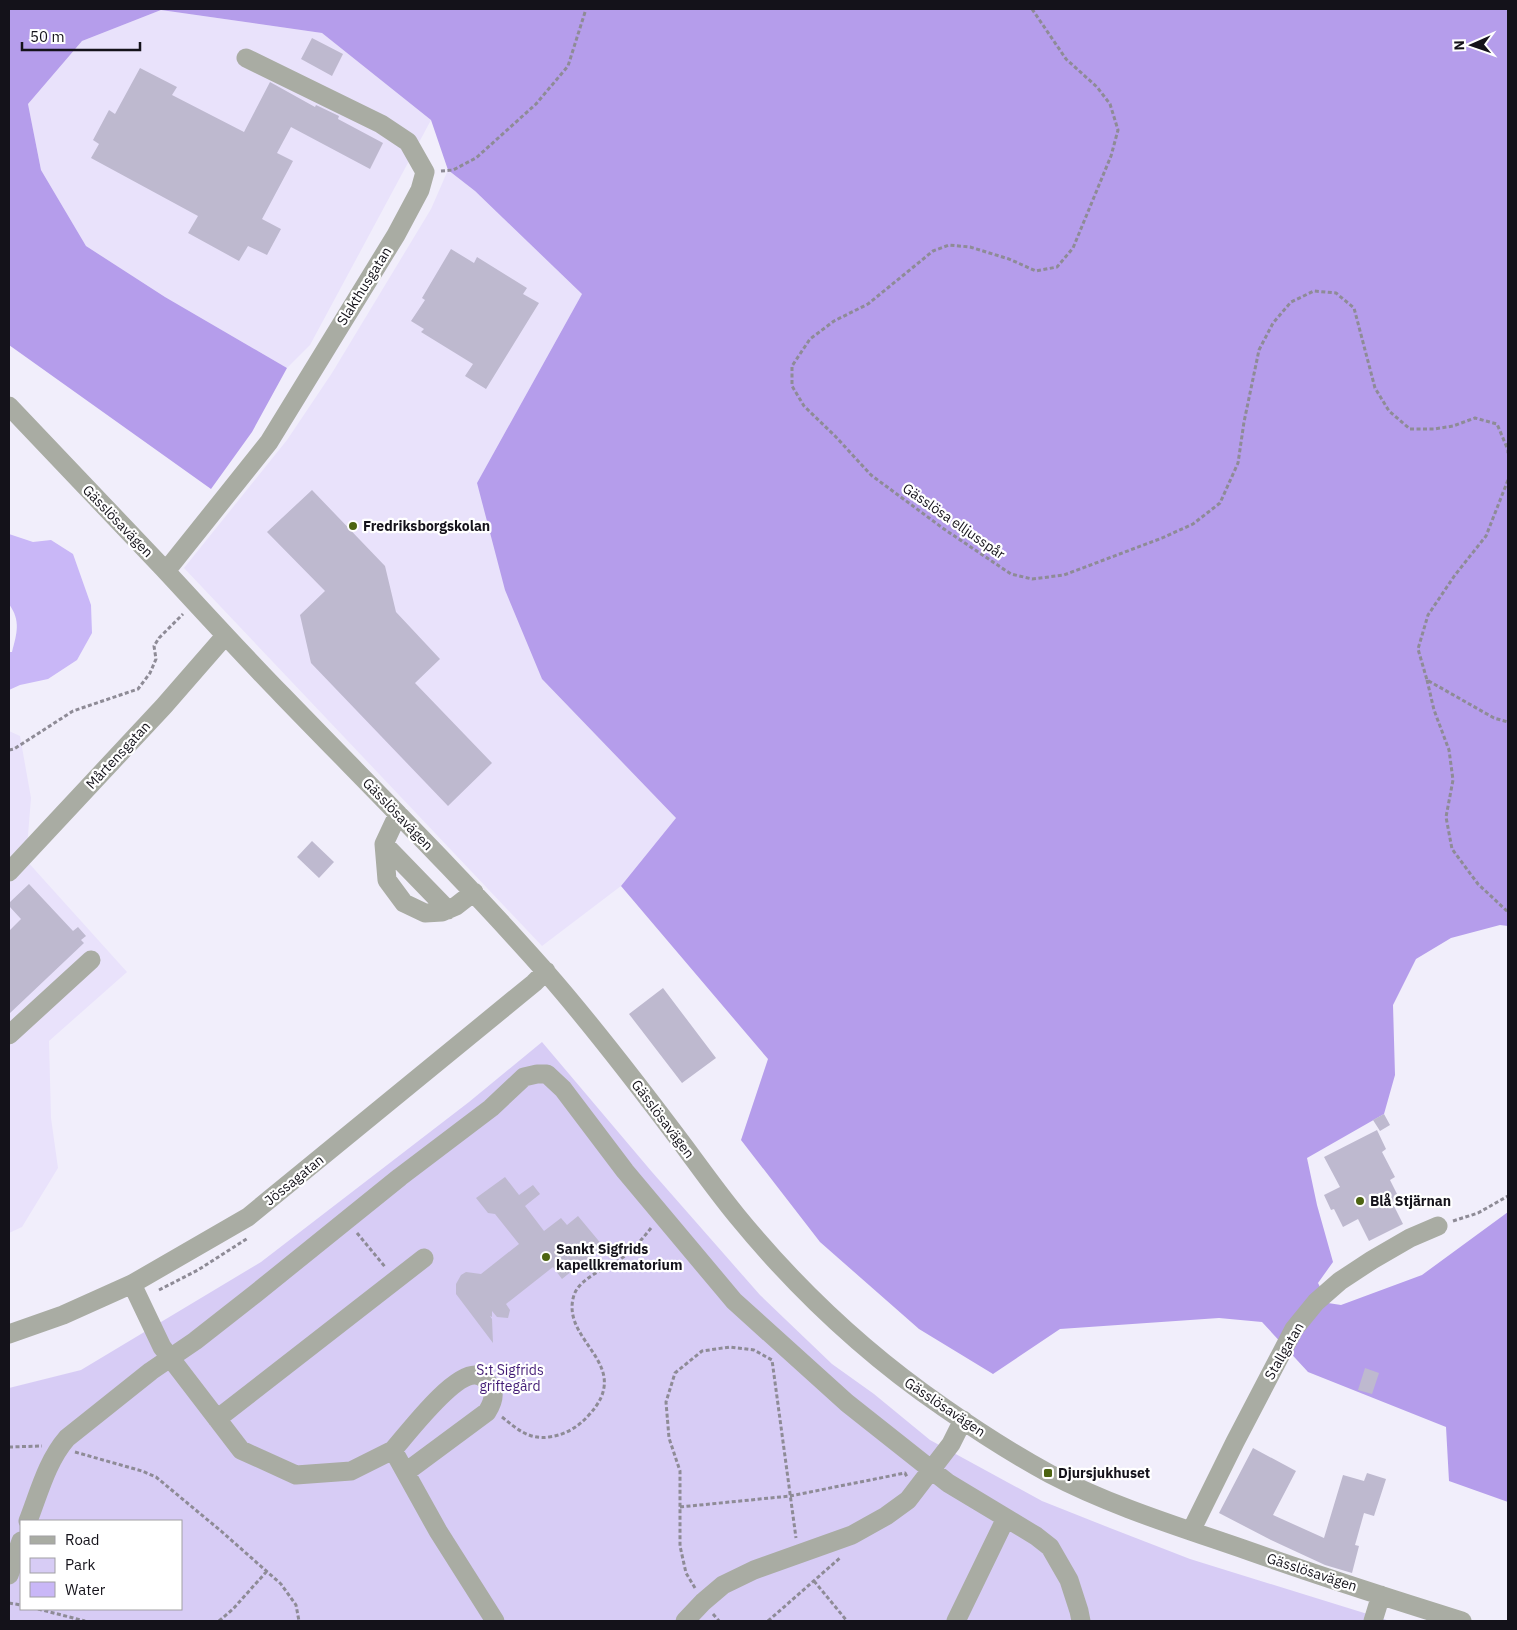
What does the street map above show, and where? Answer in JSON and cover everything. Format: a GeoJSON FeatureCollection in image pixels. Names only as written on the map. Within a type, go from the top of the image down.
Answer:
{"type":"FeatureCollection","features":[{"type":"Feature","properties":{"kind":"street"},"geometry":{"type":"LineString","coordinates":[[246,58],[381,124],[408,142],[425,172]]}},
{"type":"Feature","properties":{"kind":"street","name":"Slakthusgatan"},"geometry":{"type":"LineString","coordinates":[[166,571],[269,442],[396,235],[420,190],[425,172]]}},
{"type":"Feature","properties":{"kind":"street","name":"Gässlösavägen"},"geometry":{"type":"LineString","coordinates":[[9,406],[225,636],[474,892],[546,971],[637,1084],[738,1217],[804,1290],[902,1378],[963,1420],[1057,1477],[1120,1505],[1191,1531],[1462,1621]]}},
{"type":"Feature","properties":{"kind":"street","name":"Mårtensgatan"},"geometry":{"type":"LineString","coordinates":[[9,872],[164,706],[225,636]]}},
{"type":"Feature","properties":{"kind":"street"},"geometry":{"type":"LineString","coordinates":[[398,814],[384,844],[388,880],[404,903],[424,913],[442,912],[456,906],[474,892]]}},
{"type":"Feature","properties":{"kind":"street"},"geometry":{"type":"LineString","coordinates":[[384,844],[448,910]]}},
{"type":"Feature","properties":{"kind":"street"},"geometry":{"type":"LineString","coordinates":[[9,1035],[92,960]]}},
{"type":"Feature","properties":{"kind":"street","name":"Jössagatan"},"geometry":{"type":"LineString","coordinates":[[9,1334],[64,1315],[132,1284],[248,1217],[460,1045],[546,971]]}},
{"type":"Feature","properties":{"kind":"street"},"geometry":{"type":"LineString","coordinates":[[28,1520],[52,1461],[59,1447],[67,1438],[144,1377],[171,1359],[255,1294],[400,1177],[491,1108],[524,1077],[547,1074],[563,1089],[660,1216],[734,1301],[847,1403],[948,1483],[1036,1536],[1050,1547],[1069,1580],[1079,1611],[1080,1621]]}},
{"type":"Feature","properties":{"kind":"street","name":"Stallgatan"},"geometry":{"type":"LineString","coordinates":[[1191,1531],[1234,1442],[1294,1329],[1316,1302],[1340,1281],[1410,1238],[1438,1226]]}},
{"type":"Feature","properties":{"kind":"street"},"geometry":{"type":"LineString","coordinates":[[217,1419],[424,1258]]}},
{"type":"Feature","properties":{"kind":"street"},"geometry":{"type":"LineString","coordinates":[[132,1284],[162,1347],[241,1450],[296,1476],[351,1471],[394,1450],[425,1412],[456,1383],[466,1377],[476,1375],[486,1379],[493,1390],[493,1403],[487,1412],[406,1472]]}},
{"type":"Feature","properties":{"kind":"street"},"geometry":{"type":"LineString","coordinates":[[685,1621],[723,1585],[754,1570],[852,1535],[886,1516],[908,1500],[951,1444],[963,1420]]}},
{"type":"Feature","properties":{"kind":"street"},"geometry":{"type":"LineString","coordinates":[[394,1450],[438,1531],[495,1621]]}},
{"type":"Feature","properties":{"kind":"street"},"geometry":{"type":"LineString","coordinates":[[956,1621],[1006,1518]]}},
{"type":"Feature","properties":{"kind":"street"},"geometry":{"type":"LineString","coordinates":[[9,1575],[20,1544]]}},
{"type":"Feature","properties":{"kind":"street"},"geometry":{"type":"LineString","coordinates":[[1373,1621],[1381,1595]]}},
{"type":"Feature","properties":{"kind":"path"},"geometry":{"type":"LineString","coordinates":[[425,172],[452,170],[476,158],[536,104],[568,66],[586,9]]}},
{"type":"Feature","properties":{"kind":"path","name":"Gässlösa elljusspår"},"geometry":{"type":"LineString","coordinates":[[1032,9],[1066,59],[1097,87],[1110,104],[1118,130],[1111,156],[1073,248],[1057,267],[1036,271],[1009,259],[970,247],[950,244],[933,251],[868,304],[834,321],[810,339],[792,366],[792,386],[804,406],[836,437],[870,475],[944,529],[1011,574],[1032,579],[1064,575],[1162,538],[1192,524],[1220,503],[1238,463],[1244,422],[1259,350],[1273,323],[1291,302],[1314,291],[1336,293],[1354,308],[1375,388],[1389,411],[1410,429],[1434,429],[1453,426],[1475,418],[1497,424],[1508,454]]}},
{"type":"Feature","properties":{"kind":"path"},"geometry":{"type":"LineString","coordinates":[[1508,480],[1486,536],[1455,575],[1428,615],[1418,649],[1434,710],[1449,750],[1453,780],[1446,817],[1452,849],[1478,884],[1508,912]]}},
{"type":"Feature","properties":{"kind":"path"},"geometry":{"type":"LineString","coordinates":[[9,750],[14,749],[73,711],[138,689],[150,673],[156,659],[154,646],[159,638],[186,612]]}},
{"type":"Feature","properties":{"kind":"path"},"geometry":{"type":"LineString","coordinates":[[1427,680],[1494,718],[1508,722]]}},
{"type":"Feature","properties":{"kind":"path"},"geometry":{"type":"LineString","coordinates":[[1438,1226],[1478,1213],[1508,1196]]}},
{"type":"Feature","properties":{"kind":"path"},"geometry":{"type":"LineString","coordinates":[[491,1406],[519,1431],[528,1436],[541,1438],[559,1436],[583,1421],[593,1411],[604,1389],[604,1376],[601,1362],[578,1330],[574,1319],[574,1295],[580,1285],[624,1256],[637,1245],[660,1216]]}},
{"type":"Feature","properties":{"kind":"path"},"geometry":{"type":"LineString","coordinates":[[347,1220],[396,1280]]}},
{"type":"Feature","properties":{"kind":"path"},"geometry":{"type":"LineString","coordinates":[[719,1621],[703,1602],[686,1573],[680,1546],[680,1471],[669,1438],[666,1402],[675,1373],[702,1351],[730,1348],[754,1350],[772,1360],[798,1554]]}},
{"type":"Feature","properties":{"kind":"path"},"geometry":{"type":"LineString","coordinates":[[9,1447],[50,1445],[142,1471],[156,1477],[281,1584],[296,1605],[298,1621]]}},
{"type":"Feature","properties":{"kind":"path"},"geometry":{"type":"LineString","coordinates":[[680,1507],[790,1496],[905,1473],[916,1489]]}},
{"type":"Feature","properties":{"kind":"path"},"geometry":{"type":"LineString","coordinates":[[768,1621],[847,1552],[852,1535]]}},
{"type":"Feature","properties":{"kind":"path"},"geometry":{"type":"LineString","coordinates":[[219,1621],[233,1609],[267,1571]]}},
{"type":"Feature","properties":{"kind":"path"},"geometry":{"type":"LineString","coordinates":[[814,1581],[847,1621]]}},
{"type":"Feature","properties":{"kind":"path"},"geometry":{"type":"LineString","coordinates":[[42,1610],[85,1621]]}},
{"type":"Feature","properties":{"kind":"shaded area"},"geometry":{"type":"Polygon","coordinates":[[[9,9],[1508,9],[1508,926],[1500,925],[1451,938],[1416,959],[1393,1005],[1395,1075],[1384,1114],[1307,1158],[1317,1205],[1333,1262],[1318,1283],[1328,1303],[1341,1305],[1422,1275],[1508,1212],[1508,1502],[1449,1481],[1446,1427],[1308,1372],[1262,1322],[1219,1318],[1060,1329],[993,1374],[919,1329],[820,1242],[741,1140],[768,1059],[621,886],[676,818],[542,679],[505,590],[477,483],[582,294],[475,191],[448,170],[431,120],[322,33],[161,10],[82,41],[28,104],[41,170],[86,246],[165,297],[287,368],[252,432],[211,489],[9,345],[9,9]]]}},
{"type":"Feature","properties":{"kind":"shaded area"},"geometry":{"type":"Polygon","coordinates":[[[161,10],[322,33],[431,120],[310,345],[287,368],[165,297],[86,246],[41,170],[28,104],[82,41],[161,10]]]}},
{"type":"Feature","properties":{"kind":"shaded area","name":"Fredriksborgskolan"},"geometry":{"type":"Polygon","coordinates":[[[448,170],[475,191],[582,294],[477,483],[542,679],[676,818],[621,886],[542,946],[184,568],[287,440],[332,373],[431,209],[448,170]]]}},
{"type":"Feature","properties":{"kind":"shaded area"},"geometry":{"type":"Polygon","coordinates":[[[9,731],[20,736],[31,798],[26,860],[127,972],[49,1041],[51,1118],[58,1168],[22,1227],[9,1233],[9,731]]]}},
{"type":"Feature","properties":{"kind":"green space","name":"S:t Sigfrids griftegård"},"geometry":{"type":"Polygon","coordinates":[[[542,1042],[652,1172],[760,1295],[832,1364],[874,1394],[930,1440],[1042,1501],[1110,1528],[1190,1559],[1390,1621],[9,1621],[9,1388],[81,1370],[261,1262],[469,1102],[542,1042]]]}},
{"type":"Feature","properties":{"kind":"water"},"geometry":{"type":"Polygon","coordinates":[[[9,534],[33,542],[51,540],[73,554],[91,605],[92,633],[77,660],[48,679],[20,685],[9,690],[9,652],[12,652],[17,622],[9,604],[9,534]]]}},
{"type":"Feature","properties":{"kind":"building"},"geometry":{"type":"Polygon","coordinates":[[[312,38],[343,54],[332,76],[301,59],[312,38]]]}},
{"type":"Feature","properties":{"kind":"building"},"geometry":{"type":"Polygon","coordinates":[[[140,68],[177,87],[172,95],[244,132],[270,82],[315,107],[316,105],[339,116],[338,119],[383,143],[370,169],[291,127],[277,153],[293,161],[262,219],[281,229],[267,255],[248,246],[239,261],[188,233],[198,216],[91,158],[99,144],[93,140],[109,110],[115,114],[140,68]]]}},
{"type":"Feature","properties":{"kind":"building"},"geometry":{"type":"Polygon","coordinates":[[[451,249],[474,263],[477,257],[527,288],[523,294],[539,303],[486,389],[465,376],[473,364],[421,332],[424,329],[411,321],[425,300],[422,298],[451,249]]]}},
{"type":"Feature","properties":{"kind":"building"},"geometry":{"type":"Polygon","coordinates":[[[312,490],[385,566],[396,612],[440,659],[415,683],[492,763],[448,806],[311,663],[300,615],[325,591],[267,532],[312,490]]]}},
{"type":"Feature","properties":{"kind":"building"},"geometry":{"type":"Polygon","coordinates":[[[312,841],[334,862],[319,878],[297,857],[312,841]]]}},
{"type":"Feature","properties":{"kind":"building"},"geometry":{"type":"Polygon","coordinates":[[[29,884],[73,931],[78,927],[86,936],[81,940],[84,943],[9,1014],[9,931],[21,919],[9,906],[9,903],[29,884]]]}},
{"type":"Feature","properties":{"kind":"building"},"geometry":{"type":"Polygon","coordinates":[[[663,988],[716,1058],[682,1083],[629,1014],[663,988]]]}},
{"type":"Feature","properties":{"kind":"building"},"geometry":{"type":"Polygon","coordinates":[[[1384,1114],[1390,1125],[1380,1131],[1373,1120],[1384,1114]]]}},
{"type":"Feature","properties":{"kind":"building","name":"Blå Stjärnan"},"geometry":{"type":"Polygon","coordinates":[[[1377,1130],[1386,1149],[1382,1152],[1395,1177],[1390,1180],[1399,1198],[1392,1202],[1403,1224],[1369,1241],[1358,1219],[1343,1227],[1334,1209],[1331,1210],[1324,1195],[1340,1187],[1324,1157],[1377,1130]]]}},
{"type":"Feature","properties":{"kind":"building","name":"Sankt Sigfrids kapellkrematorium"},"geometry":{"type":"Polygon","coordinates":[[[505,1177],[519,1195],[533,1185],[540,1194],[525,1206],[544,1231],[561,1218],[567,1225],[578,1216],[603,1246],[562,1279],[553,1267],[506,1304],[510,1310],[508,1318],[497,1317],[492,1311],[492,1317],[490,1316],[492,1319],[493,1343],[456,1294],[456,1284],[461,1275],[466,1272],[481,1274],[519,1244],[495,1214],[488,1213],[476,1198],[505,1177]]]}},
{"type":"Feature","properties":{"kind":"building"},"geometry":{"type":"Polygon","coordinates":[[[1365,1368],[1379,1373],[1372,1394],[1358,1390],[1365,1368]]]}},
{"type":"Feature","properties":{"kind":"building"},"geometry":{"type":"Polygon","coordinates":[[[1253,1448],[1296,1471],[1273,1515],[1324,1538],[1343,1475],[1364,1481],[1367,1473],[1386,1479],[1374,1516],[1364,1513],[1355,1545],[1359,1546],[1352,1573],[1325,1565],[1219,1513],[1253,1448]]]}},
{"type":"Feature","properties":{"kind":"place","name":"Fredriksborgskolan"},"geometry":{"type":"Point","coordinates":[353,526]}},
{"type":"Feature","properties":{"kind":"place","name":"Blå Stjärnan"},"geometry":{"type":"Point","coordinates":[1360,1201]}},
{"type":"Feature","properties":{"kind":"place","name":"Sankt Sigfrids kapellkrematorium"},"geometry":{"type":"Point","coordinates":[546,1257]}},
{"type":"Feature","properties":{"kind":"place","name":"Djursjukhuset"},"geometry":{"type":"Point","coordinates":[1048,1473]}}]}
